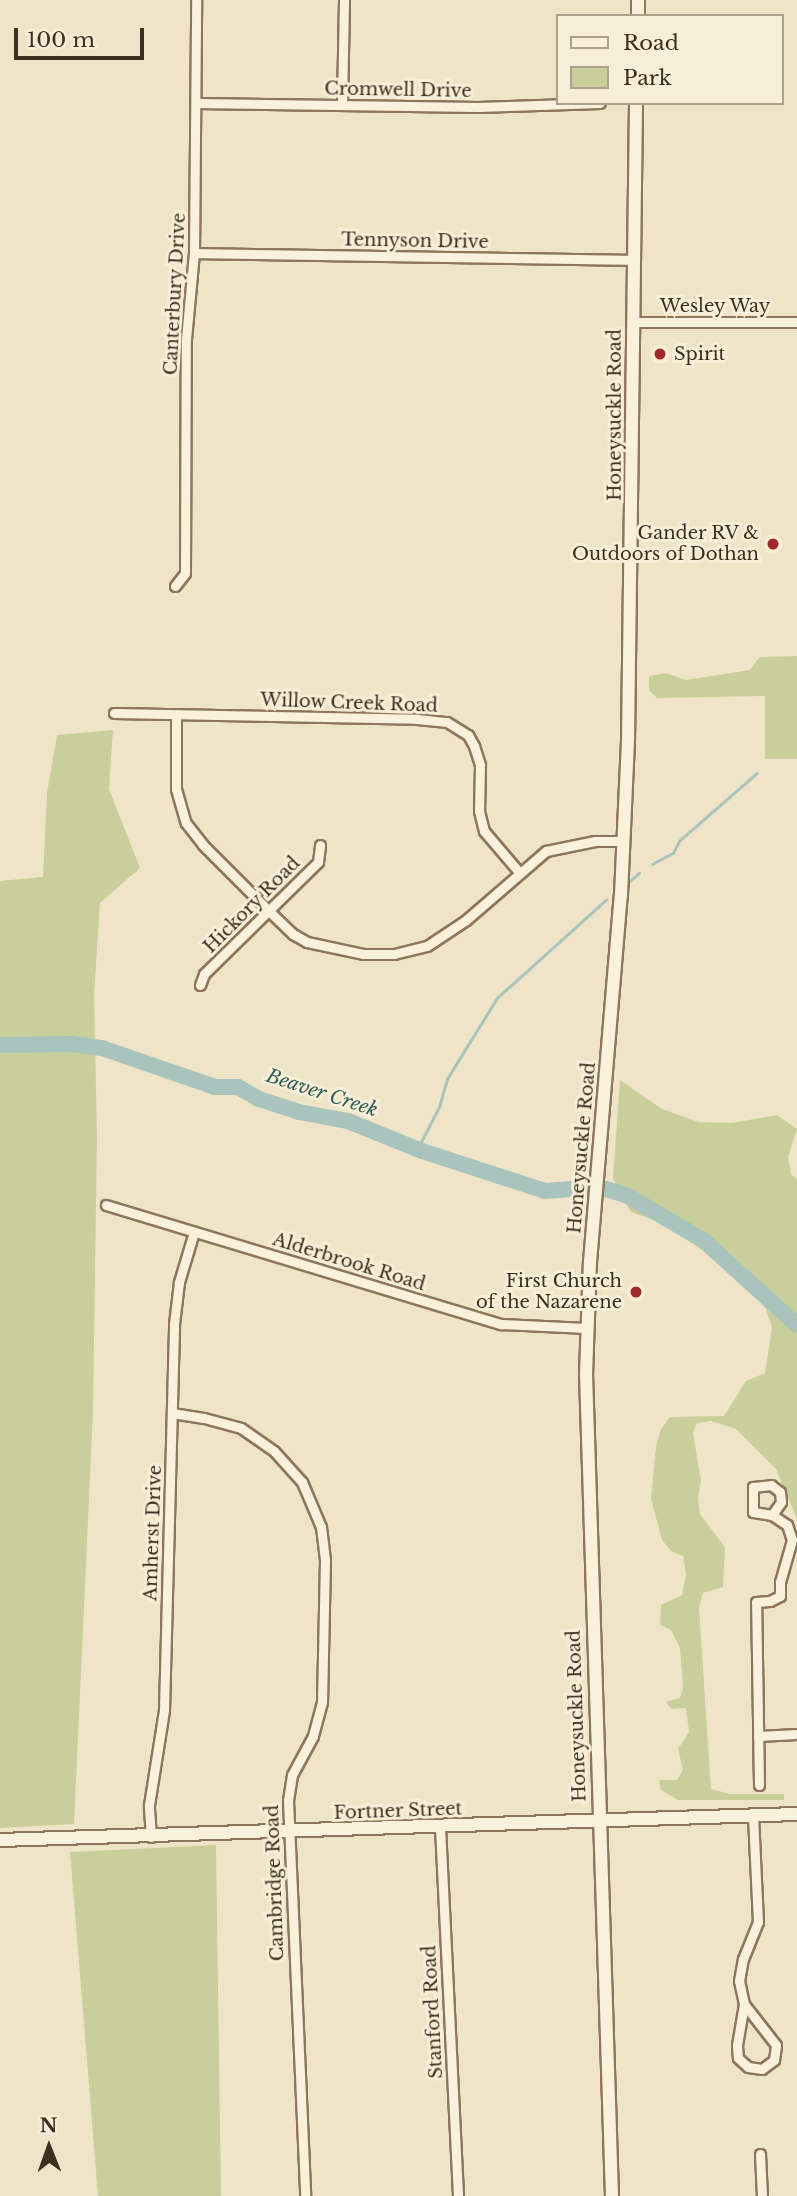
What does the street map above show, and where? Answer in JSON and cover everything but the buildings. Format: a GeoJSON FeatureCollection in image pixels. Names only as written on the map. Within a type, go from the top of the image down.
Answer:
{"type":"FeatureCollection","features":[{"type":"Feature","properties":{"kind":"main road","name":"Honeysuckle Road"},"geometry":{"type":"LineString","coordinates":[[612,2196],[587,1441],[587,1328],[593,1214],[624,841],[630,678],[636,105]]}},
{"type":"Feature","properties":{"kind":"main road","name":"Fortner Street"},"geometry":{"type":"LineString","coordinates":[[0,1840],[797,1814]]}},
{"type":"Feature","properties":{"kind":"street","name":"Canterbury Drive"},"geometry":{"type":"LineString","coordinates":[[175,586],[185,573],[186,328],[194,253],[196,0]]}},
{"type":"Feature","properties":{"kind":"street"},"geometry":{"type":"LineString","coordinates":[[342,106],[344,0]]}},
{"type":"Feature","properties":{"kind":"street","name":"Cromwell Drive"},"geometry":{"type":"LineString","coordinates":[[196,103],[478,107],[556,104]]}},
{"type":"Feature","properties":{"kind":"street","name":"Tennyson Drive"},"geometry":{"type":"LineString","coordinates":[[194,253],[635,260]]}},
{"type":"Feature","properties":{"kind":"street","name":"Wesley Way"},"geometry":{"type":"LineString","coordinates":[[634,322],[797,322]]}},
{"type":"Feature","properties":{"kind":"street","name":"Willow Creek Road"},"geometry":{"type":"LineString","coordinates":[[114,713],[416,719],[447,722],[468,735],[474,746],[480,765],[479,811],[484,831],[519,872]]}},
{"type":"Feature","properties":{"kind":"street"},"geometry":{"type":"LineString","coordinates":[[176,715],[176,789],[181,812],[203,845],[293,934],[307,942],[363,954],[403,952],[427,946],[446,935],[536,858],[557,847],[595,841],[624,841]]}},
{"type":"Feature","properties":{"kind":"street","name":"Hickory Road"},"geometry":{"type":"LineString","coordinates":[[200,985],[204,974],[318,862],[320,845]]}},
{"type":"Feature","properties":{"kind":"street","name":"Alderbrook Road"},"geometry":{"type":"LineString","coordinates":[[106,1205],[501,1324],[587,1328]]}},
{"type":"Feature","properties":{"kind":"street","name":"Amherst Drive"},"geometry":{"type":"LineString","coordinates":[[151,1837],[149,1805],[163,1710],[176,1303],[184,1262],[194,1232]]}},
{"type":"Feature","properties":{"kind":"street","name":"Cambridge Road"},"geometry":{"type":"LineString","coordinates":[[172,1413],[226,1423],[257,1438],[290,1466],[317,1511],[325,1560],[321,1702],[313,1736],[292,1775],[288,1832],[305,2196]]}},
{"type":"Feature","properties":{"kind":"street"},"geometry":{"type":"LineString","coordinates":[[759,1785],[756,1601],[770,1601],[780,1596],[780,1582],[792,1540],[787,1525],[772,1516]]}},
{"type":"Feature","properties":{"kind":"street"},"geometry":{"type":"LineString","coordinates":[[758,1736],[797,1734]]}},
{"type":"Feature","properties":{"kind":"street"},"geometry":{"type":"LineString","coordinates":[[744,2004],[776,2045],[774,2060],[762,2069],[748,2067],[738,2058],[737,2045],[744,2004],[741,1972],[758,1922],[753,1815]]}},
{"type":"Feature","properties":{"kind":"street","name":"Stanford Road"},"geometry":{"type":"LineString","coordinates":[[440,1826],[458,2196]]}},
{"type":"Feature","properties":{"kind":"street"},"geometry":{"type":"LineString","coordinates":[[760,2154],[762,2196]]}},
{"type":"Feature","properties":{"kind":"green space"},"geometry":{"type":"Polygon","coordinates":[[[797,656],[797,759],[765,759],[765,696],[657,698],[649,690],[649,676],[666,673],[686,680],[750,670],[760,657],[797,656]]]}},
{"type":"Feature","properties":{"kind":"green space"},"geometry":{"type":"Polygon","coordinates":[[[113,730],[109,789],[140,868],[100,903],[94,995],[97,1136],[93,1412],[74,1824],[0,1828],[0,881],[43,877],[47,793],[57,735],[113,730]]]}},
{"type":"Feature","properties":{"kind":"green space"},"geometry":{"type":"Polygon","coordinates":[[[620,1080],[662,1109],[699,1122],[732,1123],[777,1115],[797,1129],[788,1157],[791,1174],[797,1179],[797,1519],[776,1469],[736,1429],[711,1421],[697,1423],[693,1433],[701,1481],[698,1498],[700,1514],[725,1547],[723,1587],[703,1593],[699,1608],[711,1789],[730,1794],[784,1794],[784,1800],[678,1800],[661,1790],[659,1780],[677,1780],[683,1770],[678,1749],[689,1732],[686,1708],[671,1709],[666,1702],[680,1698],[683,1687],[680,1648],[671,1630],[660,1625],[661,1605],[682,1595],[686,1574],[683,1556],[671,1551],[662,1540],[651,1499],[656,1446],[661,1429],[670,1417],[724,1416],[746,1381],[765,1373],[772,1327],[766,1309],[758,1298],[702,1250],[662,1223],[631,1212],[613,1179],[620,1080]]]}},
{"type":"Feature","properties":{"kind":"green space"},"geometry":{"type":"Polygon","coordinates":[[[216,1845],[221,2196],[98,2196],[70,1852],[216,1845]]]}},
{"type":"Feature","properties":{"kind":"waterway"},"geometry":{"type":"LineString","coordinates":[[652,864],[673,853],[679,841],[757,773]]}},
{"type":"Feature","properties":{"kind":"waterway"},"geometry":{"type":"LineString","coordinates":[[630,881],[639,873]]}},
{"type":"Feature","properties":{"kind":"waterway"},"geometry":{"type":"LineString","coordinates":[[418,1148],[439,1107],[447,1079],[497,998],[606,900]]}},
{"type":"Feature","properties":{"kind":"waterway","name":"Beaver Creek"},"geometry":{"type":"LineString","coordinates":[[0,1045],[72,1044],[102,1048],[215,1087],[238,1087],[259,1099],[299,1112],[348,1121],[422,1151],[545,1191],[586,1188]]}},
{"type":"Feature","properties":{"kind":"waterway","name":"Beaver Creek"},"geometry":{"type":"LineString","coordinates":[[606,1189],[626,1195],[703,1240],[797,1325]]}},
{"type":"Feature","properties":{"kind":"place","name":"Spirit"},"geometry":{"type":"Point","coordinates":[660,354]}},
{"type":"Feature","properties":{"kind":"place","name":"Gander RV & Outdoors of Dothan"},"geometry":{"type":"Point","coordinates":[773,544]}},
{"type":"Feature","properties":{"kind":"place","name":"First Church of the Nazarene"},"geometry":{"type":"Point","coordinates":[636,1292]}}]}
